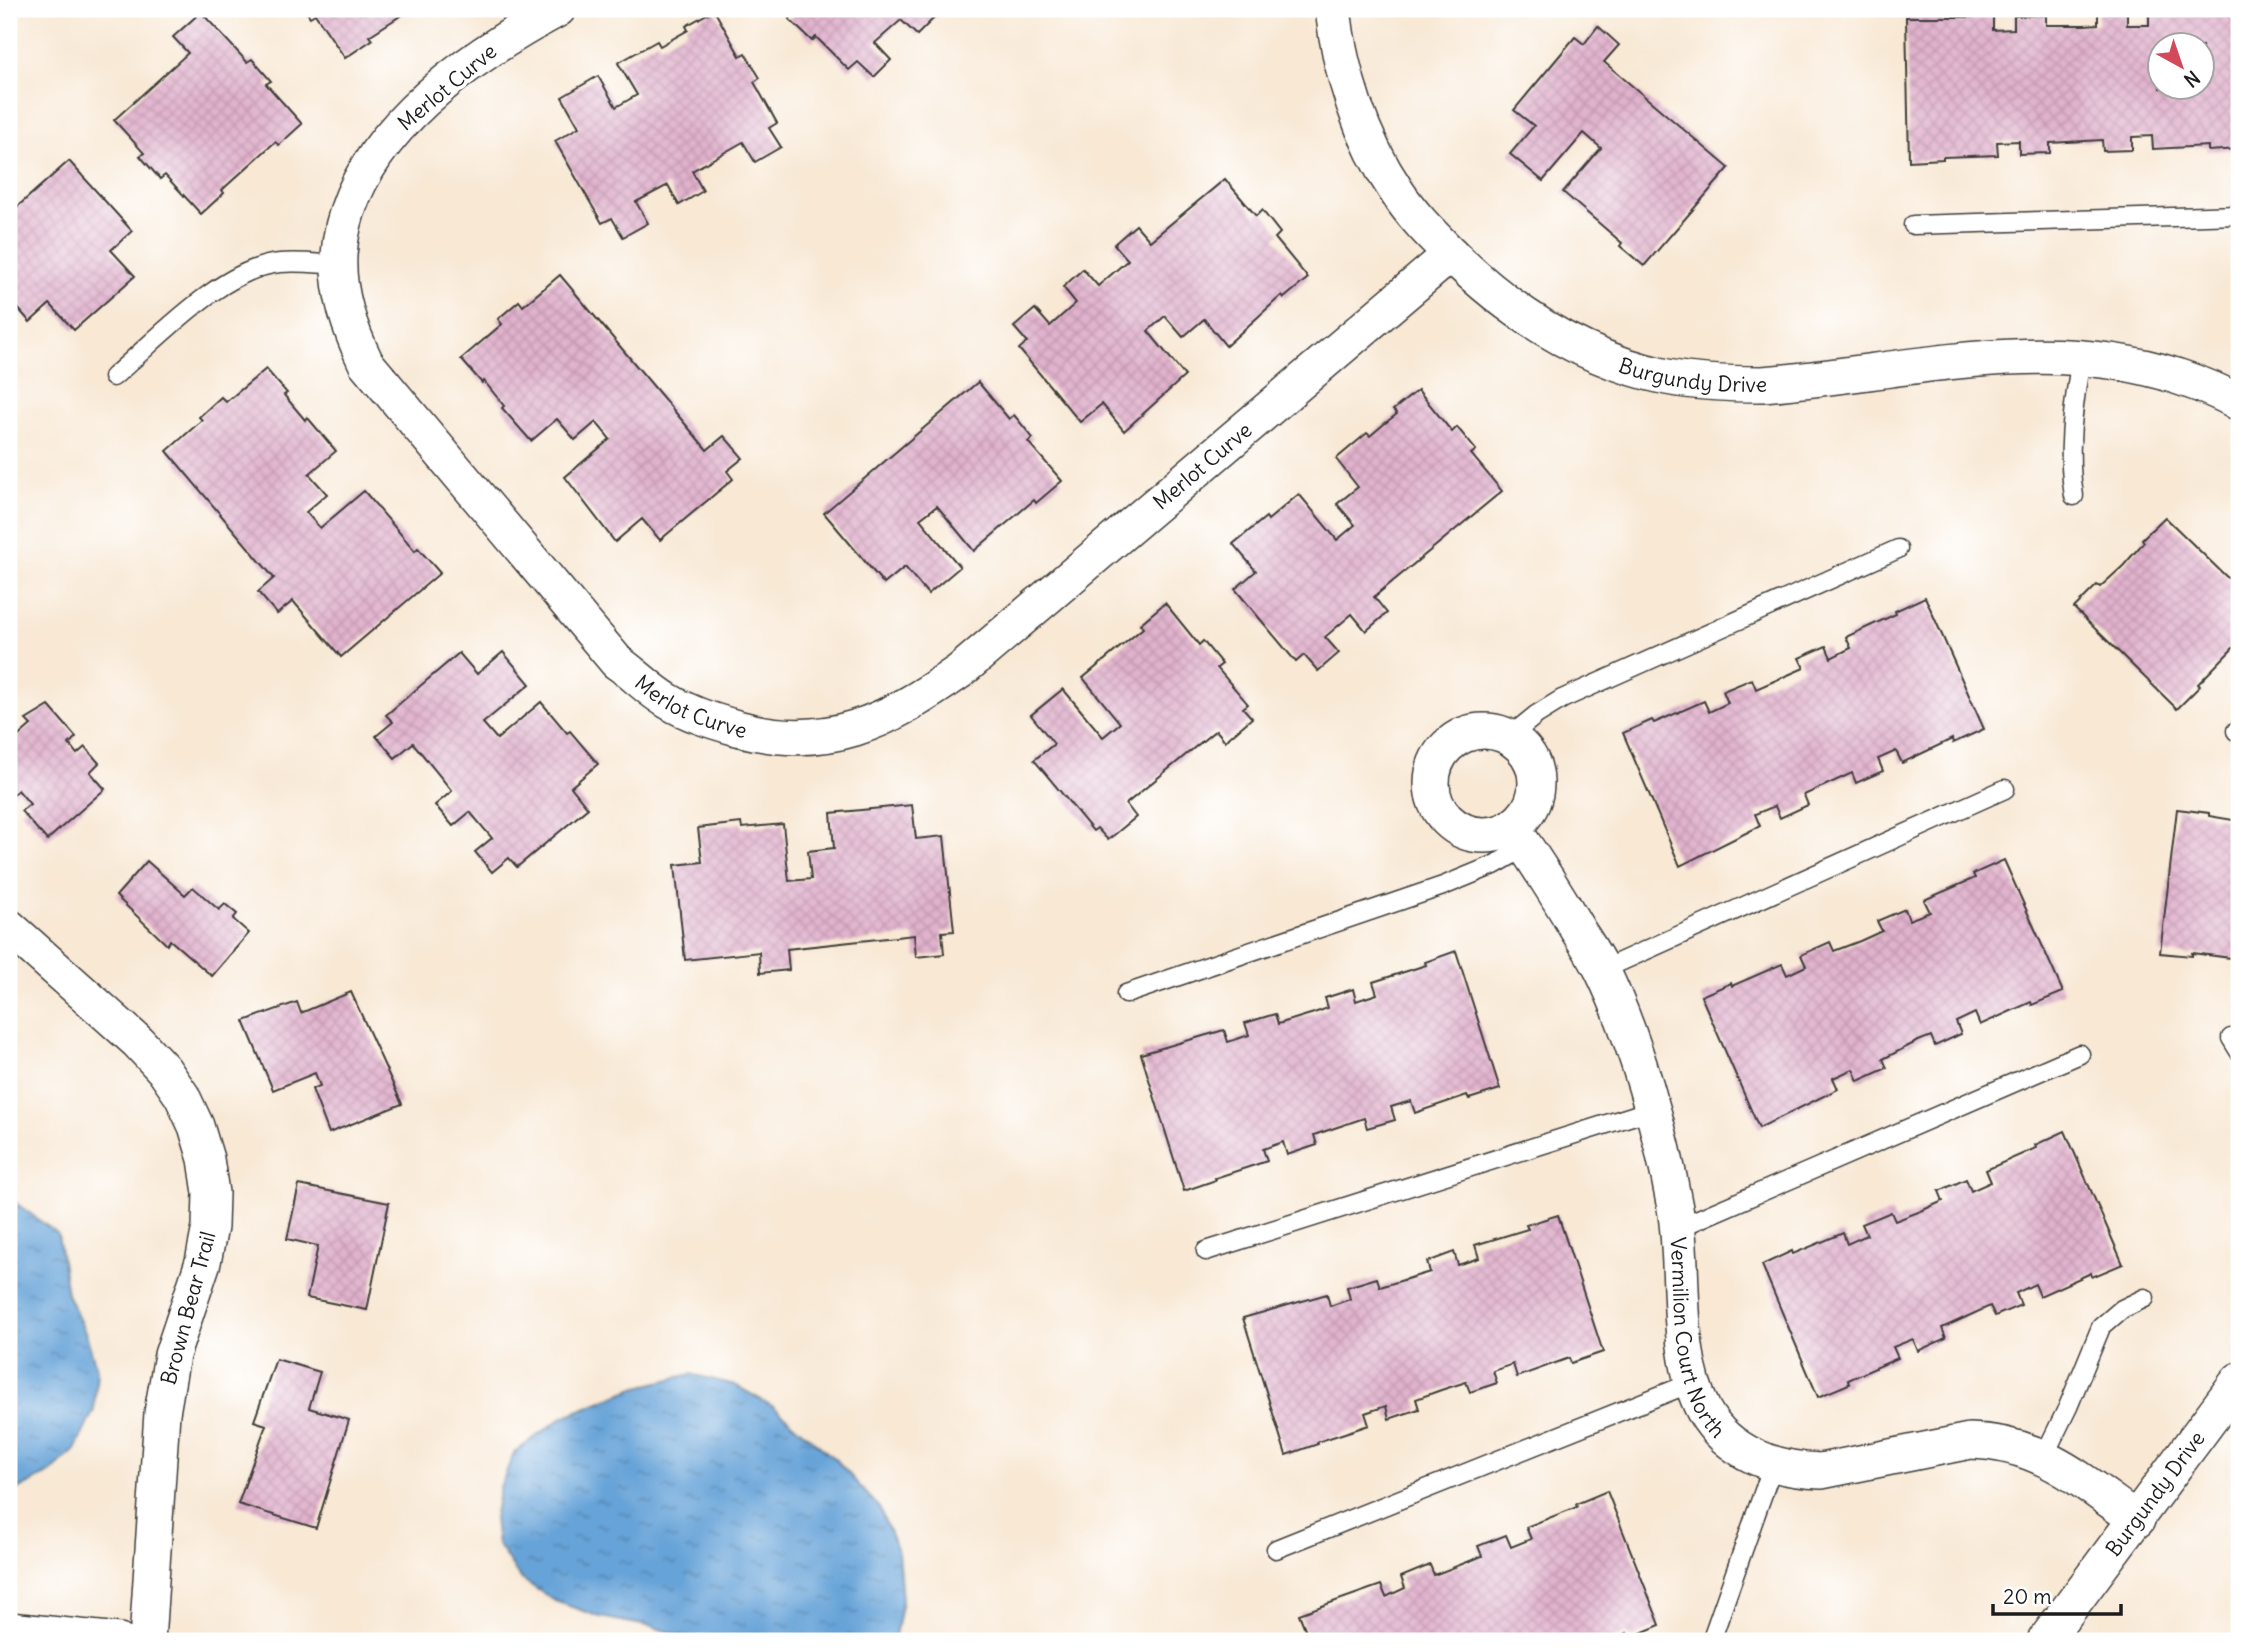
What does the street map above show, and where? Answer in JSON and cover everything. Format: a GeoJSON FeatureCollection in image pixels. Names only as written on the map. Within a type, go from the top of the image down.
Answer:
{"type":"FeatureCollection","features":[{"type":"Feature","properties":{"kind":"street","name":"Merlot Curve"},"geometry":{"type":"LineString","coordinates":[[558,9],[473,61],[394,130],[373,158],[355,192],[345,220],[339,265],[346,310],[366,363],[617,662],[667,700],[696,715],[761,734],[789,738],[855,729],[919,700],[960,671],[1451,254]]}},
{"type":"Feature","properties":{"kind":"street","name":"Burgundy Drive"},"geometry":{"type":"LineString","coordinates":[[1333,9],[1343,66],[1363,129],[1397,192],[1421,224],[1491,293],[1542,328],[1599,355],[1666,377],[1762,384],[2014,356],[2081,357],[2159,370],[2238,399]]}},
{"type":"Feature","properties":{"kind":"street"},"geometry":{"type":"LineString","coordinates":[[1482,731],[1509,737],[1525,751],[1532,762],[1536,786],[1519,837],[1478,834],[1456,827],[1440,810],[1432,789],[1435,765],[1440,755],[1458,738],[1482,731]]}},
{"type":"Feature","properties":{"kind":"street","name":"Vermilion Court North"},"geometry":{"type":"LineString","coordinates":[[1519,837],[1602,970],[1631,1043],[1668,1174],[1678,1228],[1684,1334],[1691,1383],[1716,1429],[1731,1443],[1773,1465],[1799,1471],[1821,1471],[1970,1441],[2001,1443],[2044,1456],[2137,1520]]}},
{"type":"Feature","properties":{"kind":"street","name":"Brown Bear Trail"},"geometry":{"type":"LineString","coordinates":[[9,927],[138,1042],[164,1070],[182,1096],[206,1159],[211,1193],[211,1227],[203,1262],[172,1355],[162,1413],[147,1641]]}},
{"type":"Feature","properties":{"kind":"street","name":"Burgundy Drive"},"geometry":{"type":"LineString","coordinates":[[2045,1641],[2239,1380]]}},
{"type":"Feature","properties":{"kind":"street"},"geometry":{"type":"LineString","coordinates":[[9,1630],[119,1641]]}},
{"type":"Feature","properties":{"kind":"lane"},"geometry":{"type":"LineString","coordinates":[[1913,225],[2239,215]]}},
{"type":"Feature","properties":{"kind":"lane"},"geometry":{"type":"LineString","coordinates":[[113,377],[217,288],[238,275],[279,263],[339,265]]}},
{"type":"Feature","properties":{"kind":"lane"},"geometry":{"type":"LineString","coordinates":[[2074,496],[2069,456],[2081,357]]}},
{"type":"Feature","properties":{"kind":"lane"},"geometry":{"type":"LineString","coordinates":[[1509,737],[1536,715],[1562,699],[1898,549]]}},
{"type":"Feature","properties":{"kind":"lane"},"geometry":{"type":"LineString","coordinates":[[1602,970],[2005,789]]}},
{"type":"Feature","properties":{"kind":"lane"},"geometry":{"type":"LineString","coordinates":[[1126,994],[1443,886],[1494,865],[1519,837]]}},
{"type":"Feature","properties":{"kind":"lane"},"geometry":{"type":"LineString","coordinates":[[1678,1228],[2080,1054]]}},
{"type":"Feature","properties":{"kind":"lane"},"geometry":{"type":"LineString","coordinates":[[1206,1251],[1651,1110]]}},
{"type":"Feature","properties":{"kind":"lane"},"geometry":{"type":"LineString","coordinates":[[2044,1456],[2068,1407],[2101,1327],[2122,1309],[2145,1298]]}},
{"type":"Feature","properties":{"kind":"lane"},"geometry":{"type":"LineString","coordinates":[[1276,1549],[1691,1383]]}},
{"type":"Feature","properties":{"kind":"lane"},"geometry":{"type":"LineString","coordinates":[[1711,1641],[1773,1465]]}},
{"type":"Feature","properties":{"kind":"water"},"geometry":{"type":"Polygon","coordinates":[[[9,1198],[58,1234],[67,1294],[86,1334],[97,1370],[94,1410],[75,1450],[50,1473],[9,1494],[9,1198]]]}},
{"type":"Feature","properties":{"kind":"water"},"geometry":{"type":"Polygon","coordinates":[[[691,1374],[735,1385],[774,1407],[836,1460],[879,1507],[898,1552],[902,1600],[894,1641],[698,1641],[653,1627],[600,1617],[555,1601],[520,1578],[497,1544],[494,1518],[500,1487],[514,1453],[563,1417],[634,1388],[691,1374]]]}},
{"type":"Feature","properties":{"kind":"building"},"geometry":{"type":"Polygon","coordinates":[[[305,9],[411,9],[369,36],[372,40],[345,58],[315,14],[310,17],[305,9]]]}},
{"type":"Feature","properties":{"kind":"building"},"geometry":{"type":"Polygon","coordinates":[[[790,9],[931,9],[937,15],[917,35],[901,20],[875,43],[891,60],[874,77],[858,62],[849,70],[816,37],[812,41],[789,19],[795,14],[790,9]]]}},
{"type":"Feature","properties":{"kind":"building"},"geometry":{"type":"Polygon","coordinates":[[[2237,9],[2239,149],[2208,151],[2208,146],[2153,149],[2152,136],[2132,137],[2132,150],[2103,151],[2102,140],[2050,143],[2050,153],[2019,154],[2019,141],[1997,142],[1998,155],[1909,161],[1906,17],[1993,17],[1993,30],[2014,29],[2014,16],[2046,15],[2046,25],[2084,25],[2098,24],[2098,13],[2127,12],[2127,25],[2149,25],[2149,11],[2237,9]]]}},
{"type":"Feature","properties":{"kind":"building"},"geometry":{"type":"Polygon","coordinates":[[[714,10],[740,56],[745,53],[760,78],[754,82],[777,123],[769,128],[781,147],[755,162],[743,142],[692,171],[703,191],[679,205],[668,185],[636,202],[648,223],[623,237],[612,218],[602,223],[555,141],[579,127],[562,97],[598,76],[616,107],[637,95],[618,63],[657,41],[660,46],[688,30],[686,26],[714,10]]]}},
{"type":"Feature","properties":{"kind":"building"},"geometry":{"type":"Polygon","coordinates":[[[201,12],[247,62],[252,59],[271,81],[266,84],[302,124],[279,145],[275,142],[222,190],[224,193],[201,214],[165,175],[160,179],[140,156],[144,153],[114,120],[188,53],[173,37],[201,12]]]}},
{"type":"Feature","properties":{"kind":"building"},"geometry":{"type":"Polygon","coordinates":[[[1598,26],[1619,45],[1604,62],[1729,168],[1644,266],[1620,246],[1622,243],[1563,192],[1601,148],[1584,133],[1543,181],[1510,154],[1534,126],[1514,110],[1575,37],[1584,44],[1598,26]]]}},
{"type":"Feature","properties":{"kind":"building"},"geometry":{"type":"Polygon","coordinates":[[[69,161],[132,231],[111,250],[135,276],[74,330],[50,304],[30,322],[9,298],[9,214],[69,161]]]}},
{"type":"Feature","properties":{"kind":"building"},"geometry":{"type":"Polygon","coordinates":[[[1225,179],[1256,216],[1262,210],[1280,233],[1275,238],[1308,278],[1284,298],[1282,295],[1226,346],[1204,319],[1183,337],[1165,316],[1148,331],[1185,376],[1124,431],[1102,404],[1080,422],[1019,349],[1027,342],[1014,327],[1035,309],[1050,326],[1076,303],[1063,287],[1083,269],[1098,286],[1128,260],[1114,244],[1136,225],[1150,241],[1225,179]]]}},
{"type":"Feature","properties":{"kind":"building"},"geometry":{"type":"Polygon","coordinates":[[[560,275],[707,450],[724,436],[743,458],[727,471],[733,479],[660,540],[642,519],[615,542],[565,477],[610,439],[596,422],[575,440],[557,419],[531,441],[502,408],[504,406],[484,381],[482,383],[461,359],[502,324],[498,319],[519,301],[523,306],[560,275]]]}},
{"type":"Feature","properties":{"kind":"building"},"geometry":{"type":"Polygon","coordinates":[[[266,369],[287,393],[284,395],[305,420],[307,417],[336,451],[309,474],[327,494],[306,512],[320,528],[364,491],[415,551],[418,548],[440,573],[341,657],[293,601],[277,614],[258,592],[274,578],[167,451],[202,420],[199,417],[221,397],[226,402],[266,369]]]}},
{"type":"Feature","properties":{"kind":"building"},"geometry":{"type":"Polygon","coordinates":[[[978,382],[1009,419],[1014,415],[1033,438],[1028,442],[1062,481],[1036,503],[1034,500],[974,551],[937,506],[920,519],[960,567],[928,594],[905,567],[884,584],[824,513],[978,382]]]}},
{"type":"Feature","properties":{"kind":"building"},"geometry":{"type":"Polygon","coordinates":[[[1418,390],[1452,432],[1457,427],[1476,450],[1471,454],[1502,491],[1374,597],[1387,613],[1366,631],[1352,614],[1325,637],[1339,653],[1318,671],[1304,655],[1296,662],[1235,589],[1256,571],[1233,544],[1299,494],[1337,540],[1355,525],[1337,504],[1358,487],[1336,459],[1367,433],[1370,436],[1397,414],[1393,410],[1418,390]]]}},
{"type":"Feature","properties":{"kind":"building"},"geometry":{"type":"Polygon","coordinates":[[[2165,517],[2239,589],[2239,642],[2177,709],[2074,608],[2097,585],[2100,587],[2123,566],[2144,542],[2142,539],[2165,517]]]}},
{"type":"Feature","properties":{"kind":"building"},"geometry":{"type":"Polygon","coordinates":[[[1925,597],[1984,729],[1953,743],[1952,739],[1902,763],[1896,751],[1878,759],[1883,771],[1856,783],[1852,773],[1804,795],[1808,805],[1780,818],[1775,806],[1755,814],[1760,826],[1680,866],[1623,733],[1704,701],[1709,712],[1728,703],[1723,691],[1752,679],[1756,689],[1804,668],[1799,658],[1826,646],[1831,658],[1851,648],[1846,637],[1925,597]]]}},
{"type":"Feature","properties":{"kind":"building"},"geometry":{"type":"Polygon","coordinates":[[[1165,603],[1199,645],[1203,641],[1222,664],[1217,668],[1248,704],[1243,708],[1252,718],[1225,741],[1216,730],[1126,804],[1136,817],[1108,840],[1097,828],[1093,831],[1034,760],[1054,744],[1031,715],[1063,689],[1103,737],[1120,723],[1083,678],[1143,628],[1140,624],[1165,603]]]}},
{"type":"Feature","properties":{"kind":"building"},"geometry":{"type":"Polygon","coordinates":[[[503,652],[530,684],[483,723],[497,739],[541,702],[598,764],[571,787],[588,808],[517,867],[509,858],[492,872],[475,852],[492,838],[470,812],[453,826],[435,805],[452,791],[413,743],[395,758],[376,736],[393,722],[386,715],[459,653],[477,674],[503,652]]]}},
{"type":"Feature","properties":{"kind":"building"},"geometry":{"type":"Polygon","coordinates":[[[49,706],[76,737],[69,744],[77,754],[85,747],[99,763],[90,772],[105,789],[47,840],[21,811],[30,804],[18,790],[9,798],[9,732],[15,739],[31,725],[26,720],[49,706]]]}},
{"type":"Feature","properties":{"kind":"building"},"geometry":{"type":"Polygon","coordinates":[[[912,805],[916,839],[944,836],[954,931],[942,932],[944,954],[916,957],[914,935],[787,949],[789,970],[760,973],[759,952],[685,960],[675,865],[702,862],[698,828],[741,823],[742,828],[783,824],[789,881],[811,879],[808,851],[834,848],[831,813],[912,805]]]}},
{"type":"Feature","properties":{"kind":"building"},"geometry":{"type":"Polygon","coordinates":[[[2177,809],[2209,813],[2209,816],[2239,821],[2239,959],[2192,953],[2192,956],[2160,953],[2177,809]]]}},
{"type":"Feature","properties":{"kind":"building"},"geometry":{"type":"Polygon","coordinates":[[[2004,860],[2063,992],[2032,1005],[2031,1002],[1980,1025],[1975,1013],[1956,1022],[1961,1034],[1935,1046],[1931,1036],[1916,1042],[1883,1059],[1887,1068],[1858,1081],[1853,1069],[1833,1078],[1838,1089],[1759,1128],[1701,996],[1782,964],[1787,975],[1806,966],[1801,955],[1830,942],[1834,951],[1860,941],[1882,931],[1877,921],[1905,909],[1909,920],[1930,912],[1924,900],[1975,878],[1973,874],[2004,860]]]}},
{"type":"Feature","properties":{"kind":"building"},"geometry":{"type":"Polygon","coordinates":[[[147,861],[185,895],[193,887],[219,910],[225,904],[237,914],[233,919],[249,933],[212,976],[170,940],[167,945],[116,896],[147,861]]]}},
{"type":"Feature","properties":{"kind":"building"},"geometry":{"type":"Polygon","coordinates":[[[1456,951],[1500,1089],[1469,1099],[1467,1095],[1415,1113],[1411,1101],[1391,1107],[1395,1120],[1367,1128],[1364,1118],[1314,1135],[1317,1145],[1287,1155],[1283,1142],[1263,1149],[1267,1161],[1184,1191],[1141,1054],[1224,1030],[1228,1042],[1249,1035],[1245,1023],[1275,1014],[1278,1024],[1314,1013],[1328,1008],[1325,998],[1353,989],[1356,1001],[1377,994],[1373,982],[1426,965],[1425,962],[1456,951]]]}},
{"type":"Feature","properties":{"kind":"building"},"geometry":{"type":"Polygon","coordinates":[[[351,992],[402,1104],[329,1133],[312,1089],[320,1086],[315,1073],[273,1090],[244,1021],[297,1002],[301,1013],[351,992]]]}},
{"type":"Feature","properties":{"kind":"building"},"geometry":{"type":"Polygon","coordinates":[[[2065,1131],[2123,1264],[2092,1277],[2091,1273],[2040,1296],[2035,1284],[2016,1293],[2021,1305],[1995,1316],[1990,1306],[1942,1328],[1946,1338],[1918,1351],[1913,1339],[1893,1347],[1898,1358],[1848,1380],[1849,1384],[1818,1397],[1762,1265],[1843,1233],[1847,1244],[1867,1235],[1862,1224],[1891,1212],[1895,1221],[1921,1211],[1943,1201],[1939,1191],[1966,1179],[1971,1191],[1991,1182],[1986,1170],[2036,1148],[2035,1145],[2065,1131]]]}},
{"type":"Feature","properties":{"kind":"building"},"geometry":{"type":"Polygon","coordinates":[[[299,1185],[389,1203],[367,1310],[307,1298],[318,1246],[287,1239],[299,1185]]]}},
{"type":"Feature","properties":{"kind":"building"},"geometry":{"type":"Polygon","coordinates":[[[1558,1215],[1603,1352],[1571,1363],[1569,1358],[1517,1377],[1513,1364],[1493,1371],[1497,1383],[1470,1392],[1466,1382],[1441,1390],[1416,1399],[1419,1409],[1389,1419],[1386,1406],[1365,1413],[1369,1425],[1286,1455],[1243,1318],[1327,1294],[1330,1306],[1350,1299],[1347,1287],[1377,1278],[1380,1287],[1430,1272],[1427,1262],[1454,1252],[1458,1265],[1479,1258],[1475,1245],[1528,1229],[1526,1225],[1558,1215]]]}},
{"type":"Feature","properties":{"kind":"building"},"geometry":{"type":"Polygon","coordinates":[[[276,1359],[320,1372],[309,1408],[349,1420],[316,1528],[238,1504],[266,1425],[254,1421],[276,1359]]]}},
{"type":"Feature","properties":{"kind":"building"},"geometry":{"type":"Polygon","coordinates":[[[1607,1491],[1660,1625],[1629,1638],[1627,1633],[1609,1641],[1310,1641],[1299,1614],[1381,1585],[1386,1597],[1405,1588],[1401,1577],[1430,1565],[1434,1575],[1470,1561],[1482,1556],[1478,1546],[1506,1535],[1511,1547],[1531,1539],[1526,1527],[1577,1507],[1576,1504],[1607,1491]]]}}]}
